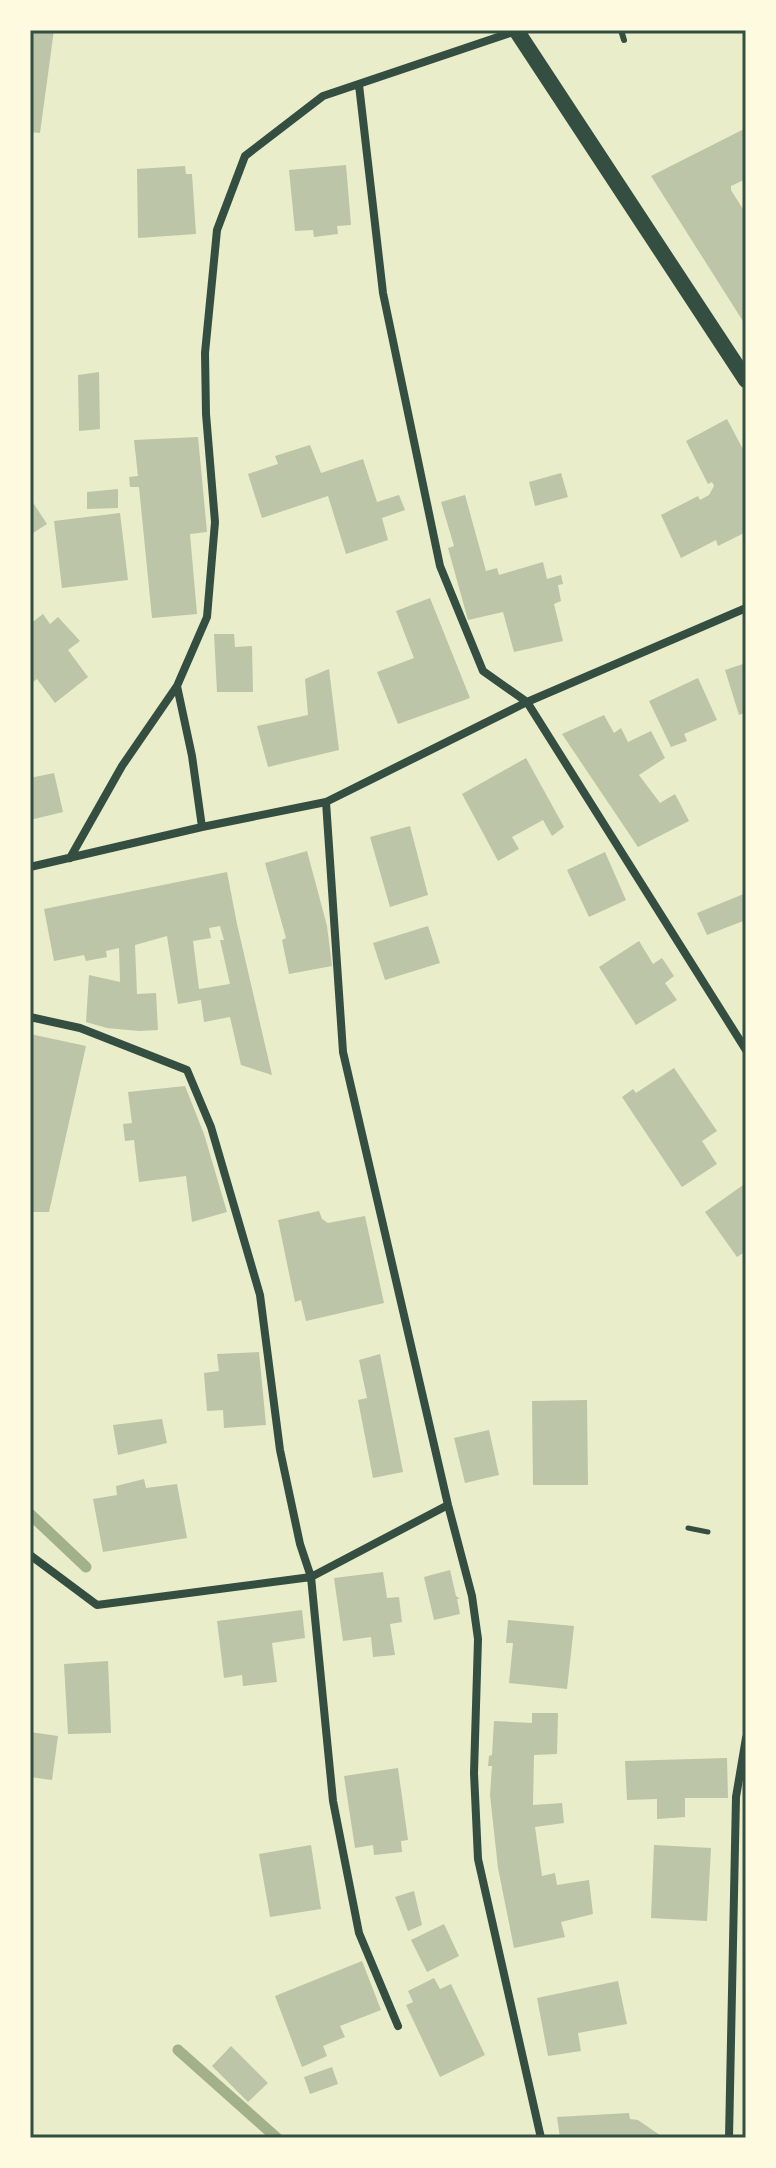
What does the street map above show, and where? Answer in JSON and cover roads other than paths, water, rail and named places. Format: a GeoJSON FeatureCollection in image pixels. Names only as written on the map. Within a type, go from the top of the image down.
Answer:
{"type":"FeatureCollection","features":[{"type":"Feature","properties":{"kind":"main road"},"geometry":{"type":"LineString","coordinates":[[516,30],[746,380]]}},
{"type":"Feature","properties":{"kind":"street"},"geometry":{"type":"LineString","coordinates":[[70,858],[122,766],[177,686],[207,617],[215,522],[206,414],[205,353],[217,230],[245,156],[323,96],[516,30]]}},
{"type":"Feature","properties":{"kind":"street"},"geometry":{"type":"LineString","coordinates":[[359,85],[383,293],[440,566],[483,671],[527,702],[746,1050]]}},
{"type":"Feature","properties":{"kind":"street"},"geometry":{"type":"LineString","coordinates":[[30,867],[326,802],[527,702],[746,608]]}},
{"type":"Feature","properties":{"kind":"street"},"geometry":{"type":"LineString","coordinates":[[177,686],[192,756],[202,827]]}},
{"type":"Feature","properties":{"kind":"street"},"geometry":{"type":"LineString","coordinates":[[326,802],[343,1052],[472,1596],[478,1639],[474,1773],[478,1859],[541,2138]]}},
{"type":"Feature","properties":{"kind":"street"},"geometry":{"type":"LineString","coordinates":[[30,1017],[80,1028],[187,1070],[211,1127],[260,1295],[280,1450],[300,1544],[311,1577],[333,1801],[359,1933],[398,2026]]}},
{"type":"Feature","properties":{"kind":"street"},"geometry":{"type":"LineString","coordinates":[[30,1555],[97,1605],[311,1577],[448,1505]]}},
{"type":"Feature","properties":{"kind":"street"},"geometry":{"type":"LineString","coordinates":[[729,2138],[736,1797],[746,1738]]}},
{"type":"Feature","properties":{"kind":"lane"},"geometry":{"type":"LineString","coordinates":[[621,30],[624,40]]}},
{"type":"Feature","properties":{"kind":"waterway"},"geometry":{"type":"LineString","coordinates":[[30,1514],[86,1567]]}},
{"type":"Feature","properties":{"kind":"waterway"},"geometry":{"type":"LineString","coordinates":[[178,2050],[277,2138]]}}]}
